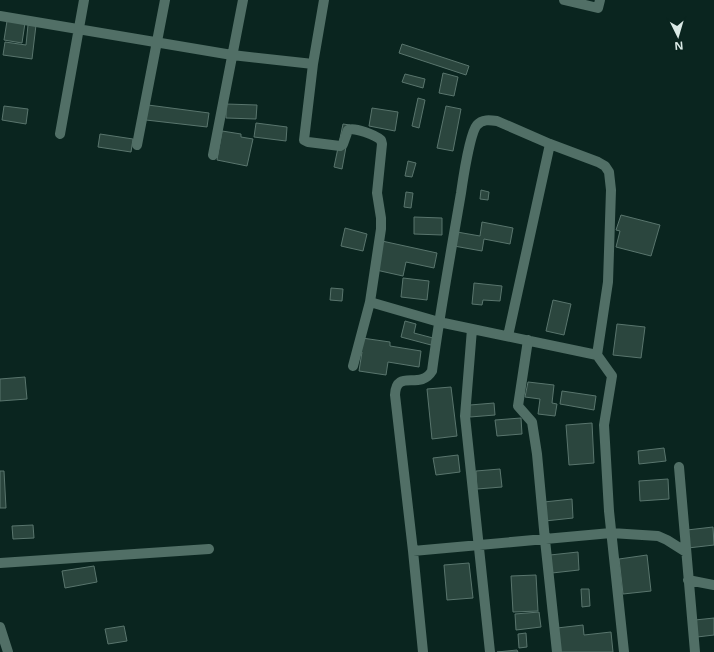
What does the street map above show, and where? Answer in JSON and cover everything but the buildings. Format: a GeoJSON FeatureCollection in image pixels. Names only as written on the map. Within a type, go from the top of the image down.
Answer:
{"type":"FeatureCollection","features":[{"type":"Feature","properties":{"kind":"street"},"geometry":{"type":"LineString","coordinates":[[60,134],[84,0]]}},
{"type":"Feature","properties":{"kind":"street"},"geometry":{"type":"LineString","coordinates":[[137,145],[165,0]]}},
{"type":"Feature","properties":{"kind":"street"},"geometry":{"type":"LineString","coordinates":[[213,156],[242,0]]}},
{"type":"Feature","properties":{"kind":"street"},"geometry":{"type":"LineString","coordinates":[[324,0],[312,64],[304,140],[308,142],[340,146],[344,144],[348,130],[353,128],[375,136],[381,140],[382,144],[377,192],[381,229],[370,302],[353,366]]}},
{"type":"Feature","properties":{"kind":"street"},"geometry":{"type":"LineString","coordinates":[[564,0],[598,8],[600,0]]}},
{"type":"Feature","properties":{"kind":"street"},"geometry":{"type":"LineString","coordinates":[[0,16],[232,55],[312,64]]}},
{"type":"Feature","properties":{"kind":"street"},"geometry":{"type":"LineString","coordinates":[[423,652],[395,387],[398,382],[422,380],[428,376],[432,370],[465,171],[474,130],[482,121],[497,121],[550,144],[598,162],[605,166],[609,172],[611,190],[608,282],[597,355]]}},
{"type":"Feature","properties":{"kind":"street"},"geometry":{"type":"LineString","coordinates":[[508,336],[550,144]]}},
{"type":"Feature","properties":{"kind":"street"},"geometry":{"type":"LineString","coordinates":[[370,302],[439,322],[597,355],[612,376],[604,425],[611,534],[624,652]]}},
{"type":"Feature","properties":{"kind":"street"},"geometry":{"type":"LineString","coordinates":[[472,329],[465,416],[490,652]]}},
{"type":"Feature","properties":{"kind":"street"},"geometry":{"type":"LineString","coordinates":[[528,340],[518,406],[532,422],[537,454],[557,652]]}},
{"type":"Feature","properties":{"kind":"street"},"geometry":{"type":"LineString","coordinates":[[679,467],[695,652]]}},
{"type":"Feature","properties":{"kind":"street"},"geometry":{"type":"LineString","coordinates":[[413,551],[611,534],[658,536],[686,552]]}},
{"type":"Feature","properties":{"kind":"street"},"geometry":{"type":"LineString","coordinates":[[0,563],[209,549]]}},
{"type":"Feature","properties":{"kind":"street"},"geometry":{"type":"LineString","coordinates":[[688,580],[714,586]]}},
{"type":"Feature","properties":{"kind":"street"},"geometry":{"type":"LineString","coordinates":[[0,627],[8,652]]}}]}
